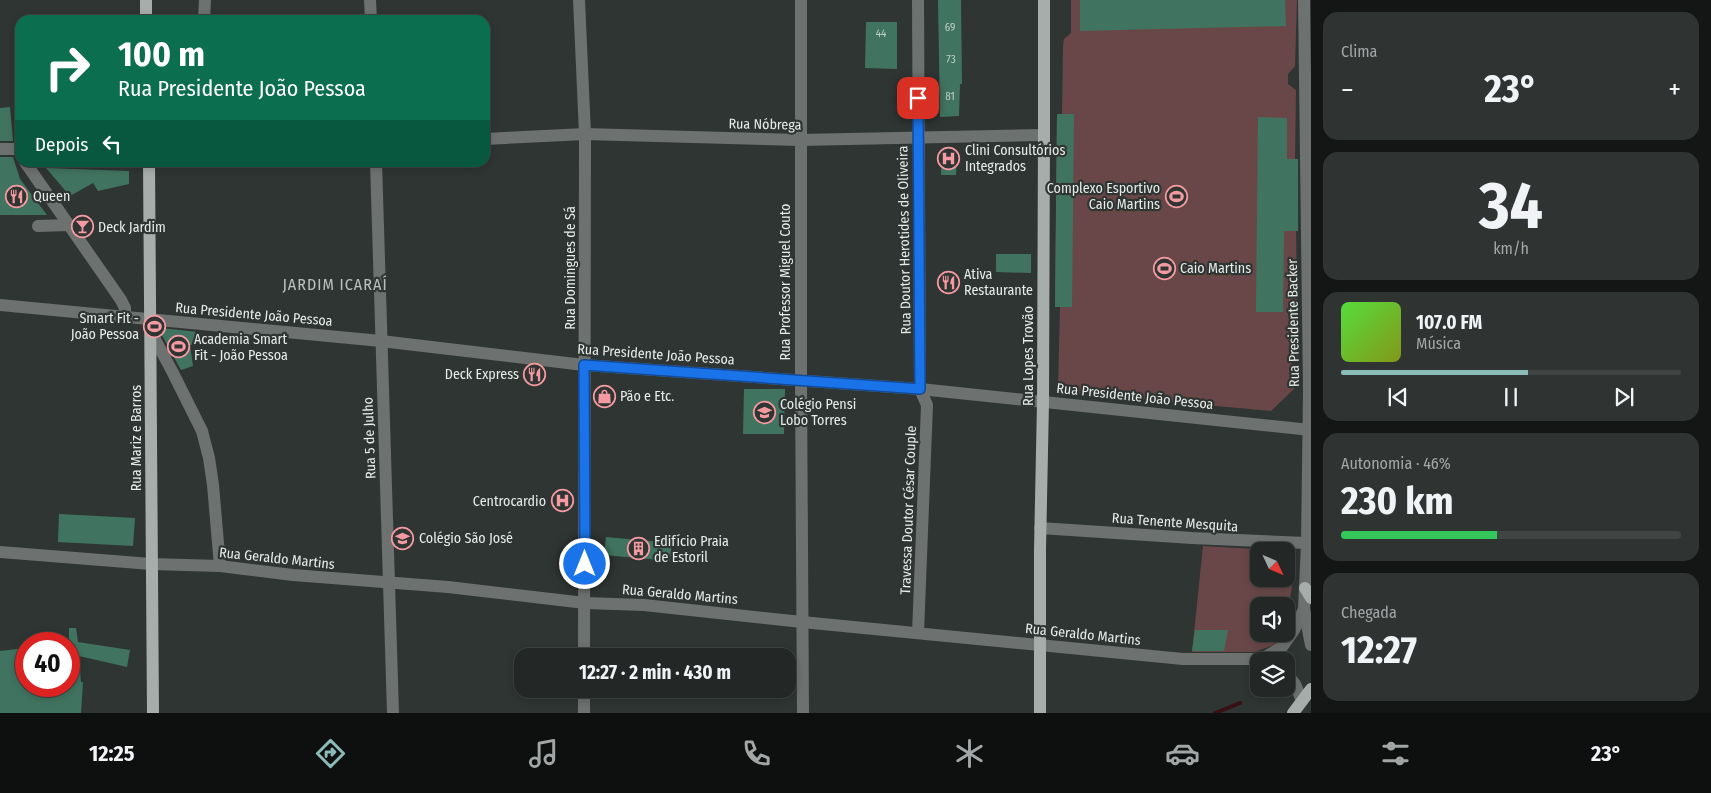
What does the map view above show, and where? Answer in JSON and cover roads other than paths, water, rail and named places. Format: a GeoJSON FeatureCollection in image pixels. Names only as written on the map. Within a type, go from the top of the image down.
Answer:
{"type":"FeatureCollection","features":[{"type":"Feature","properties":{"kind":"main road"},"geometry":{"type":"LineString","coordinates":[[146,0],[146,15]]}},
{"type":"Feature","properties":{"kind":"main road","name":"Rua Lopes Trovão"},"geometry":{"type":"LineString","coordinates":[[1040,713],[1044,0]]}},
{"type":"Feature","properties":{"kind":"main road","name":"Rua Mariz e Barros"},"geometry":{"type":"LineString","coordinates":[[149,167],[152,713]]}},
{"type":"Feature","properties":{"kind":"main road"},"geometry":{"type":"LineString","coordinates":[[1294,713],[1311,689]]}},
{"type":"Feature","properties":{"kind":"street"},"geometry":{"type":"LineString","coordinates":[[204,15],[205,0]]}},
{"type":"Feature","properties":{"kind":"street"},"geometry":{"type":"LineString","coordinates":[[370,0],[371,15]]}},
{"type":"Feature","properties":{"kind":"street","name":"Rua Domingues de Sá"},"geometry":{"type":"LineString","coordinates":[[579,0],[585,134],[584,648]]}},
{"type":"Feature","properties":{"kind":"street","name":"Rua Professor Miguel Couto"},"geometry":{"type":"LineString","coordinates":[[801,0],[803,713]]}},
{"type":"Feature","properties":{"kind":"street","name":"Rua Doutor Herotides de Oliveira"},"geometry":{"type":"LineString","coordinates":[[918,0],[920,389]]}},
{"type":"Feature","properties":{"kind":"street","name":"Rua Presidente Backer"},"geometry":{"type":"LineString","coordinates":[[1304,0],[1308,130],[1310,430],[1307,599],[1311,645]]}},
{"type":"Feature","properties":{"kind":"street","name":"Rua Nóbrega"},"geometry":{"type":"LineString","coordinates":[[490,139],[585,134],[800,140],[1044,135]]}},
{"type":"Feature","properties":{"kind":"street"},"geometry":{"type":"LineString","coordinates":[[0,149],[15,151]]}},
{"type":"Feature","properties":{"kind":"street"},"geometry":{"type":"LineString","coordinates":[[28,167],[121,300],[125,308],[125,317]]}},
{"type":"Feature","properties":{"kind":"street","name":"Rua 5 de Julho"},"geometry":{"type":"LineString","coordinates":[[376,167],[393,713]]}},
{"type":"Feature","properties":{"kind":"street"},"geometry":{"type":"LineString","coordinates":[[38,226],[69,225]]}},
{"type":"Feature","properties":{"kind":"street","name":"Rua Presidente João Pessoa"},"geometry":{"type":"LineString","coordinates":[[0,305],[125,317],[151,325],[381,341],[584,365],[920,389],[1310,430]]}},
{"type":"Feature","properties":{"kind":"street"},"geometry":{"type":"LineString","coordinates":[[151,325],[202,431],[213,485],[220,566]]}},
{"type":"Feature","properties":{"kind":"street","name":"Travessa Doutor César Couple"},"geometry":{"type":"LineString","coordinates":[[918,633],[927,405],[920,389]]}},
{"type":"Feature","properties":{"kind":"street","name":"Rua Tenente Mesquita"},"geometry":{"type":"LineString","coordinates":[[1040,528],[1308,543]]}},
{"type":"Feature","properties":{"kind":"street","name":"Rua Geraldo Martins"},"geometry":{"type":"LineString","coordinates":[[0,552],[151,564],[220,566],[292,575],[457,588],[585,603],[644,605],[1183,659],[1250,660]]}},
{"type":"Feature","properties":{"kind":"street"},"geometry":{"type":"LineString","coordinates":[[1275,652],[1282,647],[1294,630],[1307,599]]}},
{"type":"Feature","properties":{"kind":"street"},"geometry":{"type":"LineString","coordinates":[[1295,684],[1302,701]]}},
{"type":"Feature","properties":{"kind":"street"},"geometry":{"type":"LineString","coordinates":[[584,698],[584,713]]}},
{"type":"Feature","properties":{"kind":"waterway"},"geometry":{"type":"LineString","coordinates":[[1215,713],[1240,703]]}},
{"type":"Feature","properties":{"kind":"place","name":"Clini Consultórios Integrados"},"geometry":{"type":"Point","coordinates":[949,158]}},
{"type":"Feature","properties":{"kind":"place","name":"Queen"},"geometry":{"type":"Point","coordinates":[17,196]}},
{"type":"Feature","properties":{"kind":"place","name":"Complexo Esportivo Caio Martins"},"geometry":{"type":"Point","coordinates":[1176,196]}},
{"type":"Feature","properties":{"kind":"place","name":"Deck Jardim"},"geometry":{"type":"Point","coordinates":[82,227]}},
{"type":"Feature","properties":{"kind":"place","name":"Caio Martins"},"geometry":{"type":"Point","coordinates":[1164,268]}},
{"type":"Feature","properties":{"kind":"place","name":"Ativa Restaurante"},"geometry":{"type":"Point","coordinates":[948,282]}},
{"type":"Feature","properties":{"kind":"place","name":"Smart Fit - João Pessoa"},"geometry":{"type":"Point","coordinates":[155,326]}},
{"type":"Feature","properties":{"kind":"place","name":"Academia Smart Fit - João Pessoa"},"geometry":{"type":"Point","coordinates":[178,347]}},
{"type":"Feature","properties":{"kind":"place","name":"Deck Express"},"geometry":{"type":"Point","coordinates":[535,374]}},
{"type":"Feature","properties":{"kind":"place","name":"Pão e Etc."},"geometry":{"type":"Point","coordinates":[604,396]}},
{"type":"Feature","properties":{"kind":"place","name":"Colégio Pensi Lobo Torres"},"geometry":{"type":"Point","coordinates":[764,412]}},
{"type":"Feature","properties":{"kind":"place","name":"Centrocardio"},"geometry":{"type":"Point","coordinates":[562,501]}},
{"type":"Feature","properties":{"kind":"place","name":"Colégio São José"},"geometry":{"type":"Point","coordinates":[403,538]}},
{"type":"Feature","properties":{"kind":"place","name":"Edifício Praia de Estoril"},"geometry":{"type":"Point","coordinates":[638,549]}},
{"type":"Feature","properties":{"kind":"district","name":"JARDIM ICARAÍ"},"geometry":{"type":"Point","coordinates":[335,284]}}]}
